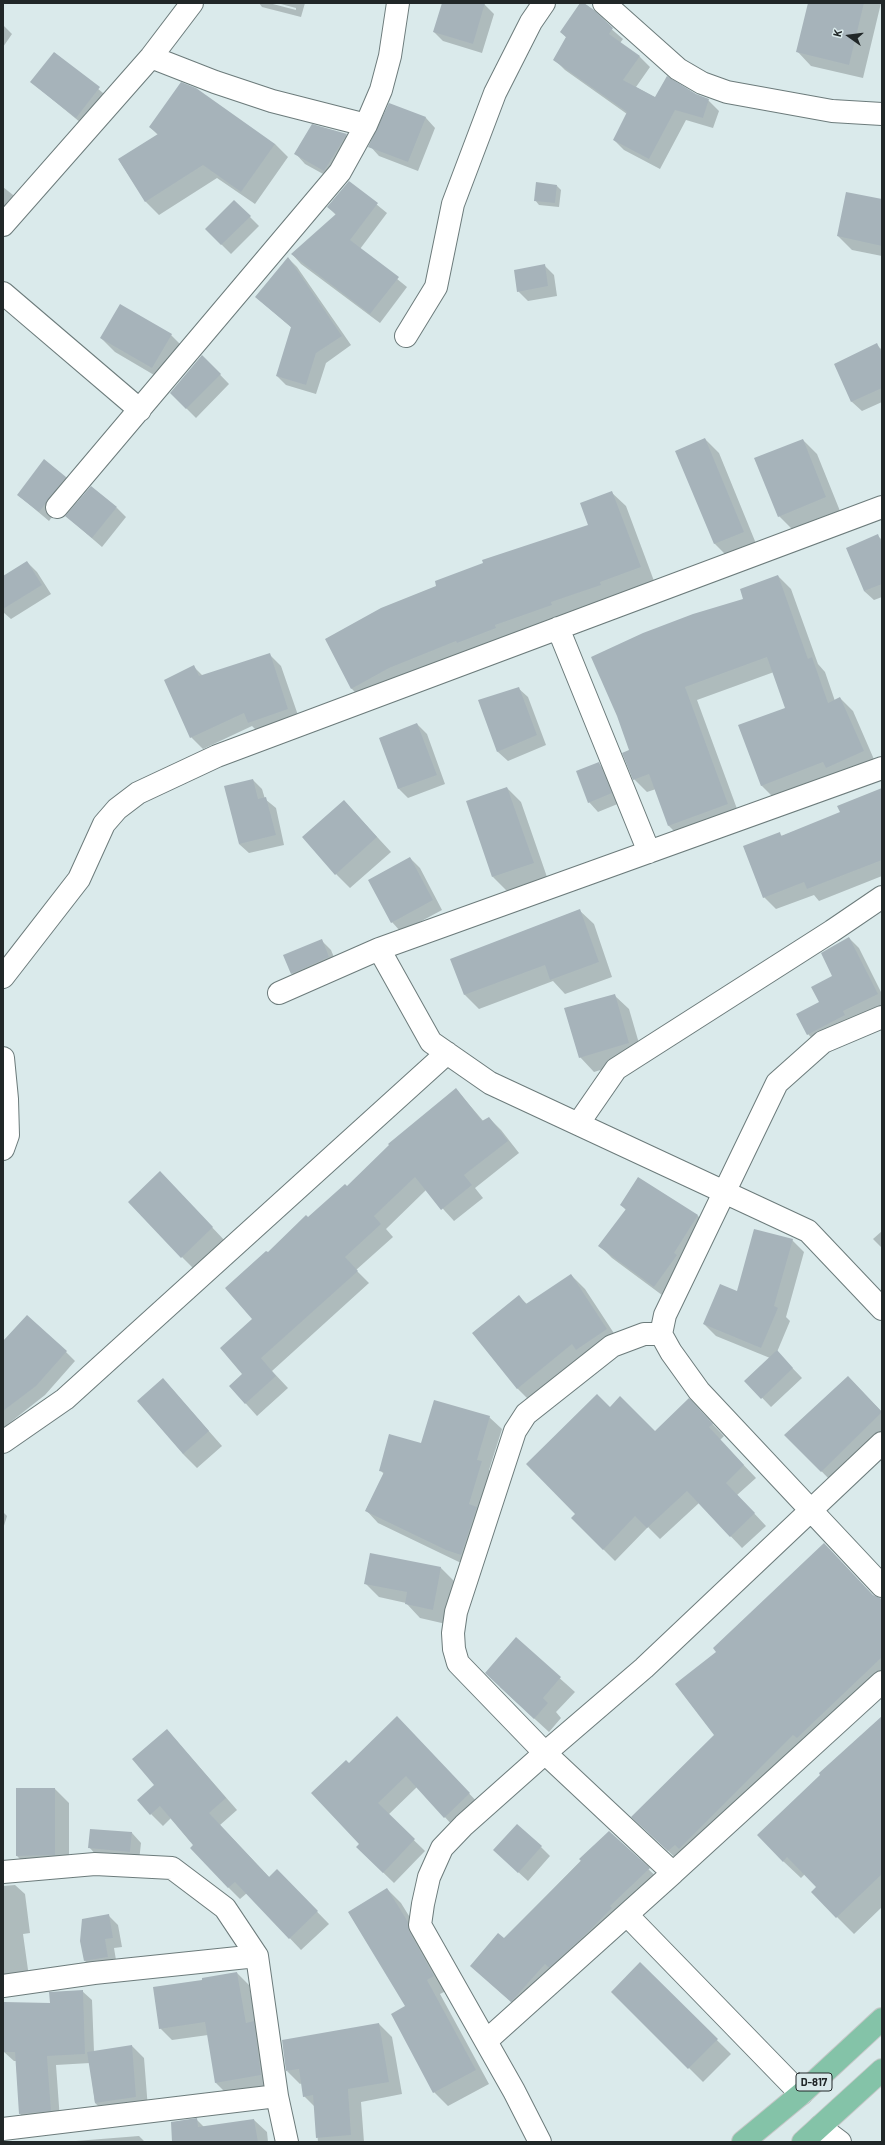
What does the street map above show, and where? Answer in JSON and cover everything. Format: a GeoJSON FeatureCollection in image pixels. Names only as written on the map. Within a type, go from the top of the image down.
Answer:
{"type":"FeatureCollection","features":[{"type":"Feature","properties":{"kind":"highway","name":"D-817"},"geometry":{"type":"LineString","coordinates":[[743,2142],[801,2094],[882,2019]]}},
{"type":"Feature","properties":{"kind":"highway"},"geometry":{"type":"LineString","coordinates":[[804,2142],[882,2070]]}},
{"type":"Feature","properties":{"kind":"street"},"geometry":{"type":"LineString","coordinates":[[3,225],[151,57],[177,25],[192,3]]}},
{"type":"Feature","properties":{"kind":"street"},"geometry":{"type":"LineString","coordinates":[[57,507],[340,172],[366,125],[381,90],[390,56],[398,3]]}},
{"type":"Feature","properties":{"kind":"street"},"geometry":{"type":"LineString","coordinates":[[406,336],[436,287],[453,204],[495,93],[531,22],[544,3]]}},
{"type":"Feature","properties":{"kind":"street"},"geometry":{"type":"LineString","coordinates":[[604,3],[678,69],[702,83],[727,92],[832,111],[882,114]]}},
{"type":"Feature","properties":{"kind":"street"},"geometry":{"type":"LineString","coordinates":[[151,57],[215,82],[272,101],[366,125]]}},
{"type":"Feature","properties":{"kind":"street"},"geometry":{"type":"LineString","coordinates":[[3,293],[140,410]]}},
{"type":"Feature","properties":{"kind":"street"},"geometry":{"type":"LineString","coordinates":[[3,977],[79,879],[104,824],[117,809],[138,793],[217,756],[882,507]]}},
{"type":"Feature","properties":{"kind":"street"},"geometry":{"type":"LineString","coordinates":[[558,628],[649,852]]}},
{"type":"Feature","properties":{"kind":"street"},"geometry":{"type":"LineString","coordinates":[[279,993],[379,949],[882,768]]}},
{"type":"Feature","properties":{"kind":"street"},"geometry":{"type":"LineString","coordinates":[[578,1124],[616,1069],[832,931],[882,897]]}},
{"type":"Feature","properties":{"kind":"street"},"geometry":{"type":"LineString","coordinates":[[379,949],[432,1042],[447,1053],[490,1083],[808,1231],[882,1310]]}},
{"type":"Feature","properties":{"kind":"street"},"geometry":{"type":"LineString","coordinates":[[882,1017],[823,1042],[777,1083],[665,1315],[661,1334],[671,1352],[699,1391],[811,1508],[882,1586]]}},
{"type":"Feature","properties":{"kind":"street"},"geometry":{"type":"LineString","coordinates":[[3,1442],[65,1399],[447,1053]]}},
{"type":"Feature","properties":{"kind":"street"},"geometry":{"type":"LineString","coordinates":[[3,1058],[7,1099],[8,1135],[3,1150]]}},
{"type":"Feature","properties":{"kind":"street"},"geometry":{"type":"LineString","coordinates":[[661,1334],[644,1334],[612,1346],[526,1414],[515,1431],[456,1612],[453,1633],[454,1650],[458,1663],[545,1753],[673,1873]]}},
{"type":"Feature","properties":{"kind":"street"},"geometry":{"type":"LineString","coordinates":[[540,2142],[486,2041],[420,1925],[422,1904],[429,1877],[442,1848],[464,1825],[644,1668],[811,1508],[882,1443]]}},
{"type":"Feature","properties":{"kind":"street"},"geometry":{"type":"LineString","coordinates":[[486,2041],[627,1915],[882,1682]]}},
{"type":"Feature","properties":{"kind":"street"},"geometry":{"type":"LineString","coordinates":[[3,1872],[95,1864],[172,1868],[225,1908],[257,1956],[277,2096],[287,2142]]}},
{"type":"Feature","properties":{"kind":"street"},"geometry":{"type":"LineString","coordinates":[[627,1915],[801,2094]]}},
{"type":"Feature","properties":{"kind":"street"},"geometry":{"type":"LineString","coordinates":[[3,1986],[94,1973],[257,1956]]}},
{"type":"Feature","properties":{"kind":"street"},"geometry":{"type":"LineString","coordinates":[[3,2129],[277,2096]]}},
{"type":"Feature","properties":{"kind":"street"},"geometry":{"type":"LineString","coordinates":[[820,2127],[840,2142]]}},
{"type":"Feature","properties":{"kind":"building"},"geometry":{"type":"Polygon","coordinates":[[[442,3],[485,3],[473,44],[433,32],[442,3]]]}},
{"type":"Feature","properties":{"kind":"building"},"geometry":{"type":"Polygon","coordinates":[[[580,3],[584,3],[594,10],[613,28],[609,34],[640,56],[623,80],[655,97],[667,76],[696,94],[709,99],[703,118],[675,110],[649,159],[613,140],[627,112],[553,60],[566,37],[560,32],[580,3]]]}},
{"type":"Feature","properties":{"kind":"building"},"geometry":{"type":"Polygon","coordinates":[[[808,3],[864,3],[849,65],[796,52],[808,3]]]}},
{"type":"Feature","properties":{"kind":"building"},"geometry":{"type":"Polygon","coordinates":[[[54,52],[100,87],[76,118],[30,82],[54,52]]]}},
{"type":"Feature","properties":{"kind":"building"},"geometry":{"type":"Polygon","coordinates":[[[181,82],[196,88],[275,144],[241,192],[203,165],[145,202],[118,159],[158,134],[149,127],[181,82]]]}},
{"type":"Feature","properties":{"kind":"building"},"geometry":{"type":"Polygon","coordinates":[[[389,103],[426,117],[408,162],[368,147],[389,103]]]}},
{"type":"Feature","properties":{"kind":"building"},"geometry":{"type":"Polygon","coordinates":[[[312,124],[347,134],[324,171],[294,154],[312,124]]]}},
{"type":"Feature","properties":{"kind":"building"},"geometry":{"type":"Polygon","coordinates":[[[349,181],[378,203],[350,240],[399,277],[370,314],[291,254],[336,214],[327,207],[349,181]]]}},
{"type":"Feature","properties":{"kind":"building"},"geometry":{"type":"Polygon","coordinates":[[[536,182],[557,185],[555,203],[534,201],[536,182]]]}},
{"type":"Feature","properties":{"kind":"building"},"geometry":{"type":"Polygon","coordinates":[[[846,192],[882,199],[882,246],[837,236],[846,192]]]}},
{"type":"Feature","properties":{"kind":"building"},"geometry":{"type":"Polygon","coordinates":[[[234,200],[251,216],[221,245],[205,229],[234,200]]]}},
{"type":"Feature","properties":{"kind":"building"},"geometry":{"type":"Polygon","coordinates":[[[288,257],[342,336],[316,353],[306,385],[276,376],[291,327],[255,297],[288,257]]]}},
{"type":"Feature","properties":{"kind":"building"},"geometry":{"type":"Polygon","coordinates":[[[545,264],[548,286],[517,292],[514,270],[545,264]]]}},
{"type":"Feature","properties":{"kind":"building"},"geometry":{"type":"Polygon","coordinates":[[[120,304],[172,334],[152,368],[100,338],[120,304]]]}},
{"type":"Feature","properties":{"kind":"building"},"geometry":{"type":"Polygon","coordinates":[[[877,343],[882,354],[882,388],[851,402],[834,364],[877,343]]]}},
{"type":"Feature","properties":{"kind":"building"},"geometry":{"type":"Polygon","coordinates":[[[202,355],[221,374],[186,409],[170,393],[202,355]]]}},
{"type":"Feature","properties":{"kind":"building"},"geometry":{"type":"Polygon","coordinates":[[[705,438],[744,532],[714,544],[675,451],[705,438]]]}},
{"type":"Feature","properties":{"kind":"building"},"geometry":{"type":"Polygon","coordinates":[[[803,439],[826,497],[778,517],[754,458],[803,439]]]}},
{"type":"Feature","properties":{"kind":"building"},"geometry":{"type":"Polygon","coordinates":[[[44,459],[66,477],[39,512],[17,495],[44,459]]]}},
{"type":"Feature","properties":{"kind":"building"},"geometry":{"type":"Polygon","coordinates":[[[91,486],[117,507],[92,538],[65,516],[91,486]]]}},
{"type":"Feature","properties":{"kind":"building"},"geometry":{"type":"Polygon","coordinates":[[[612,491],[641,567],[600,582],[601,585],[551,602],[552,605],[495,625],[496,628],[457,643],[456,641],[389,668],[351,689],[325,639],[381,608],[436,586],[435,581],[483,563],[482,560],[588,525],[580,503],[612,491]]]}},
{"type":"Feature","properties":{"kind":"building"},"geometry":{"type":"Polygon","coordinates":[[[878,534],[882,545],[882,584],[864,591],[846,548],[878,534]]]}},
{"type":"Feature","properties":{"kind":"building"},"geometry":{"type":"Polygon","coordinates":[[[27,561],[42,585],[3,609],[3,576],[27,561]]]}},
{"type":"Feature","properties":{"kind":"building"},"geometry":{"type":"Polygon","coordinates":[[[778,575],[808,659],[812,657],[828,703],[840,697],[864,751],[826,768],[823,762],[761,786],[738,725],[785,708],[767,657],[685,687],[728,804],[668,826],[649,774],[633,780],[622,753],[629,750],[617,716],[591,657],[643,633],[693,614],[743,599],[740,589],[778,575]]]}},
{"type":"Feature","properties":{"kind":"building"},"geometry":{"type":"Polygon","coordinates":[[[270,653],[288,709],[248,723],[244,713],[190,738],[164,680],[194,665],[199,676],[270,653]]]}},
{"type":"Feature","properties":{"kind":"building"},"geometry":{"type":"Polygon","coordinates":[[[519,687],[537,735],[497,752],[478,700],[519,687]]]}},
{"type":"Feature","properties":{"kind":"building"},"geometry":{"type":"Polygon","coordinates":[[[417,723],[437,775],[398,789],[379,738],[417,723]]]}},
{"type":"Feature","properties":{"kind":"building"},"geometry":{"type":"Polygon","coordinates":[[[599,762],[612,793],[588,803],[576,771],[599,762]]]}},
{"type":"Feature","properties":{"kind":"building"},"geometry":{"type":"Polygon","coordinates":[[[253,779],[258,799],[266,797],[276,835],[239,844],[224,786],[253,779]]]}},
{"type":"Feature","properties":{"kind":"building"},"geometry":{"type":"Polygon","coordinates":[[[507,787],[534,863],[492,877],[466,801],[507,787]]]}},
{"type":"Feature","properties":{"kind":"building"},"geometry":{"type":"Polygon","coordinates":[[[882,788],[882,860],[807,889],[804,882],[763,898],[743,846],[780,832],[781,836],[840,812],[837,806],[882,788]]]}},
{"type":"Feature","properties":{"kind":"building"},"geometry":{"type":"Polygon","coordinates":[[[344,800],[377,837],[335,875],[302,837],[344,800]]]}},
{"type":"Feature","properties":{"kind":"building"},"geometry":{"type":"Polygon","coordinates":[[[410,857],[433,900],[391,923],[368,880],[410,857]]]}},
{"type":"Feature","properties":{"kind":"building"},"geometry":{"type":"Polygon","coordinates":[[[580,909],[599,962],[550,980],[545,965],[464,995],[450,959],[580,909]]]}},
{"type":"Feature","properties":{"kind":"building"},"geometry":{"type":"Polygon","coordinates":[[[849,937],[878,994],[843,1011],[845,1015],[807,1035],[796,1014],[819,1002],[811,987],[832,976],[821,953],[849,937]]]}},
{"type":"Feature","properties":{"kind":"building"},"geometry":{"type":"Polygon","coordinates":[[[322,939],[329,957],[291,974],[283,955],[322,939]]]}},
{"type":"Feature","properties":{"kind":"building"},"geometry":{"type":"Polygon","coordinates":[[[615,994],[629,1043],[579,1058],[564,1008],[615,994]]]}},
{"type":"Feature","properties":{"kind":"building"},"geometry":{"type":"Polygon","coordinates":[[[456,1088],[482,1121],[489,1117],[508,1141],[464,1175],[472,1185],[441,1210],[415,1177],[374,1216],[381,1224],[345,1257],[358,1271],[261,1358],[276,1376],[245,1404],[229,1386],[242,1374],[220,1348],[252,1319],[225,1288],[266,1251],[268,1252],[306,1215],[308,1217],[345,1184],[347,1186],[389,1145],[388,1144],[456,1088]]]}},
{"type":"Feature","properties":{"kind":"building"},"geometry":{"type":"Polygon","coordinates":[[[160,1171],[213,1227],[181,1258],[128,1202],[160,1171]]]}},
{"type":"Feature","properties":{"kind":"building"},"geometry":{"type":"Polygon","coordinates":[[[638,1177],[698,1215],[674,1253],[677,1255],[654,1287],[598,1246],[626,1209],[620,1205],[638,1177]]]}},
{"type":"Feature","properties":{"kind":"building"},"geometry":{"type":"Polygon","coordinates":[[[754,1229],[793,1239],[774,1306],[778,1308],[761,1348],[703,1324],[720,1284],[737,1291],[754,1229]]]}},
{"type":"Feature","properties":{"kind":"building"},"geometry":{"type":"Polygon","coordinates":[[[571,1274],[607,1329],[576,1350],[572,1344],[517,1389],[472,1333],[519,1295],[526,1304],[571,1274]]]}},
{"type":"Feature","properties":{"kind":"building"},"geometry":{"type":"Polygon","coordinates":[[[27,1315],[67,1351],[36,1386],[3,1411],[3,1341],[27,1315]]]}},
{"type":"Feature","properties":{"kind":"building"},"geometry":{"type":"Polygon","coordinates":[[[777,1350],[793,1368],[761,1399],[744,1381],[777,1350]]]}},
{"type":"Feature","properties":{"kind":"building"},"geometry":{"type":"Polygon","coordinates":[[[848,1376],[882,1412],[821,1472],[784,1435],[848,1376]]]}},
{"type":"Feature","properties":{"kind":"building"},"geometry":{"type":"Polygon","coordinates":[[[163,1378],[209,1431],[183,1454],[137,1401],[163,1378]]]}},
{"type":"Feature","properties":{"kind":"building"},"geometry":{"type":"Polygon","coordinates":[[[597,1394],[610,1407],[620,1396],[655,1431],[689,1398],[713,1424],[709,1427],[744,1465],[726,1483],[755,1513],[730,1537],[687,1491],[647,1528],[635,1516],[603,1550],[571,1518],[575,1514],[526,1464],[597,1394]]]}},
{"type":"Feature","properties":{"kind":"building"},"geometry":{"type":"Polygon","coordinates":[[[434,1400],[490,1416],[477,1460],[482,1461],[469,1504],[477,1507],[461,1555],[446,1550],[365,1511],[384,1472],[379,1471],[389,1434],[421,1443],[434,1400]]]}},
{"type":"Feature","properties":{"kind":"building"},"geometry":{"type":"Polygon","coordinates":[[[824,1543],[873,1595],[882,1599],[882,1657],[797,1738],[793,1735],[679,1849],[675,1845],[668,1851],[631,1817],[714,1735],[675,1684],[716,1652],[713,1648],[824,1543]]]}},
{"type":"Feature","properties":{"kind":"building"},"geometry":{"type":"Polygon","coordinates":[[[370,1553],[441,1567],[433,1610],[405,1604],[407,1592],[364,1584],[370,1553]]]}},
{"type":"Feature","properties":{"kind":"building"},"geometry":{"type":"Polygon","coordinates":[[[516,1637],[561,1677],[543,1698],[548,1703],[534,1719],[485,1673],[516,1637]]]}},
{"type":"Feature","properties":{"kind":"building"},"geometry":{"type":"Polygon","coordinates":[[[397,1716],[470,1793],[444,1818],[406,1776],[378,1803],[415,1839],[383,1873],[356,1847],[359,1844],[311,1793],[346,1760],[349,1763],[397,1716]]]}},
{"type":"Feature","properties":{"kind":"building"},"geometry":{"type":"Polygon","coordinates":[[[882,1716],[882,1874],[836,1918],[811,1892],[816,1887],[787,1857],[783,1862],[757,1835],[820,1775],[819,1773],[882,1716]]]}},
{"type":"Feature","properties":{"kind":"building"},"geometry":{"type":"Polygon","coordinates":[[[167,1729],[226,1798],[209,1813],[269,1877],[277,1869],[318,1911],[289,1939],[235,1882],[228,1888],[190,1848],[193,1845],[160,1806],[150,1815],[137,1800],[154,1785],[132,1759],[167,1729]]]}},
{"type":"Feature","properties":{"kind":"building"},"geometry":{"type":"Polygon","coordinates":[[[16,1788],[55,1788],[55,1855],[16,1856],[16,1788]]]}},
{"type":"Feature","properties":{"kind":"building"},"geometry":{"type":"Polygon","coordinates":[[[517,1824],[542,1846],[518,1873],[493,1850],[517,1824]]]}},
{"type":"Feature","properties":{"kind":"building"},"geometry":{"type":"Polygon","coordinates":[[[90,1829],[132,1832],[130,1852],[88,1848],[90,1829]]]}},
{"type":"Feature","properties":{"kind":"building"},"geometry":{"type":"Polygon","coordinates":[[[609,1831],[650,1868],[610,1906],[612,1908],[585,1935],[549,1968],[545,1964],[511,2002],[470,1966],[498,1933],[504,1938],[581,1861],[579,1859],[609,1831]]]}},
{"type":"Feature","properties":{"kind":"building"},"geometry":{"type":"Polygon","coordinates":[[[387,1888],[408,1922],[409,1931],[434,1976],[427,1980],[476,2070],[433,2093],[391,2014],[405,2006],[348,1912],[387,1888]]]}},
{"type":"Feature","properties":{"kind":"building"},"geometry":{"type":"Polygon","coordinates":[[[109,1914],[113,1938],[105,1939],[108,1957],[84,1961],[80,1941],[82,1919],[109,1914]]]}},
{"type":"Feature","properties":{"kind":"building"},"geometry":{"type":"Polygon","coordinates":[[[640,1962],[718,2039],[688,2069],[611,1992],[640,1962]]]}},
{"type":"Feature","properties":{"kind":"building"},"geometry":{"type":"Polygon","coordinates":[[[237,1972],[246,2023],[254,2021],[261,2075],[215,2083],[205,2022],[159,2029],[153,1987],[202,1980],[202,1978],[237,1972]]]}},
{"type":"Feature","properties":{"kind":"building"},"geometry":{"type":"Polygon","coordinates":[[[83,1990],[85,2054],[47,2056],[51,2111],[19,2114],[15,2052],[3,2052],[4,2002],[50,2003],[49,1992],[83,1990]]]}},
{"type":"Feature","properties":{"kind":"building"},"geometry":{"type":"Polygon","coordinates":[[[379,2023],[389,2082],[348,2089],[351,2135],[316,2138],[313,2095],[303,2097],[299,2069],[286,2071],[282,2040],[379,2023]]]}},
{"type":"Feature","properties":{"kind":"building"},"geometry":{"type":"Polygon","coordinates":[[[132,2045],[136,2097],[95,2103],[87,2052],[132,2045]]]}},
{"type":"Feature","properties":{"kind":"building"},"geometry":{"type":"Polygon","coordinates":[[[197,2118],[198,2127],[254,2119],[258,2142],[172,2142],[171,2122],[197,2118]]]}}]}
